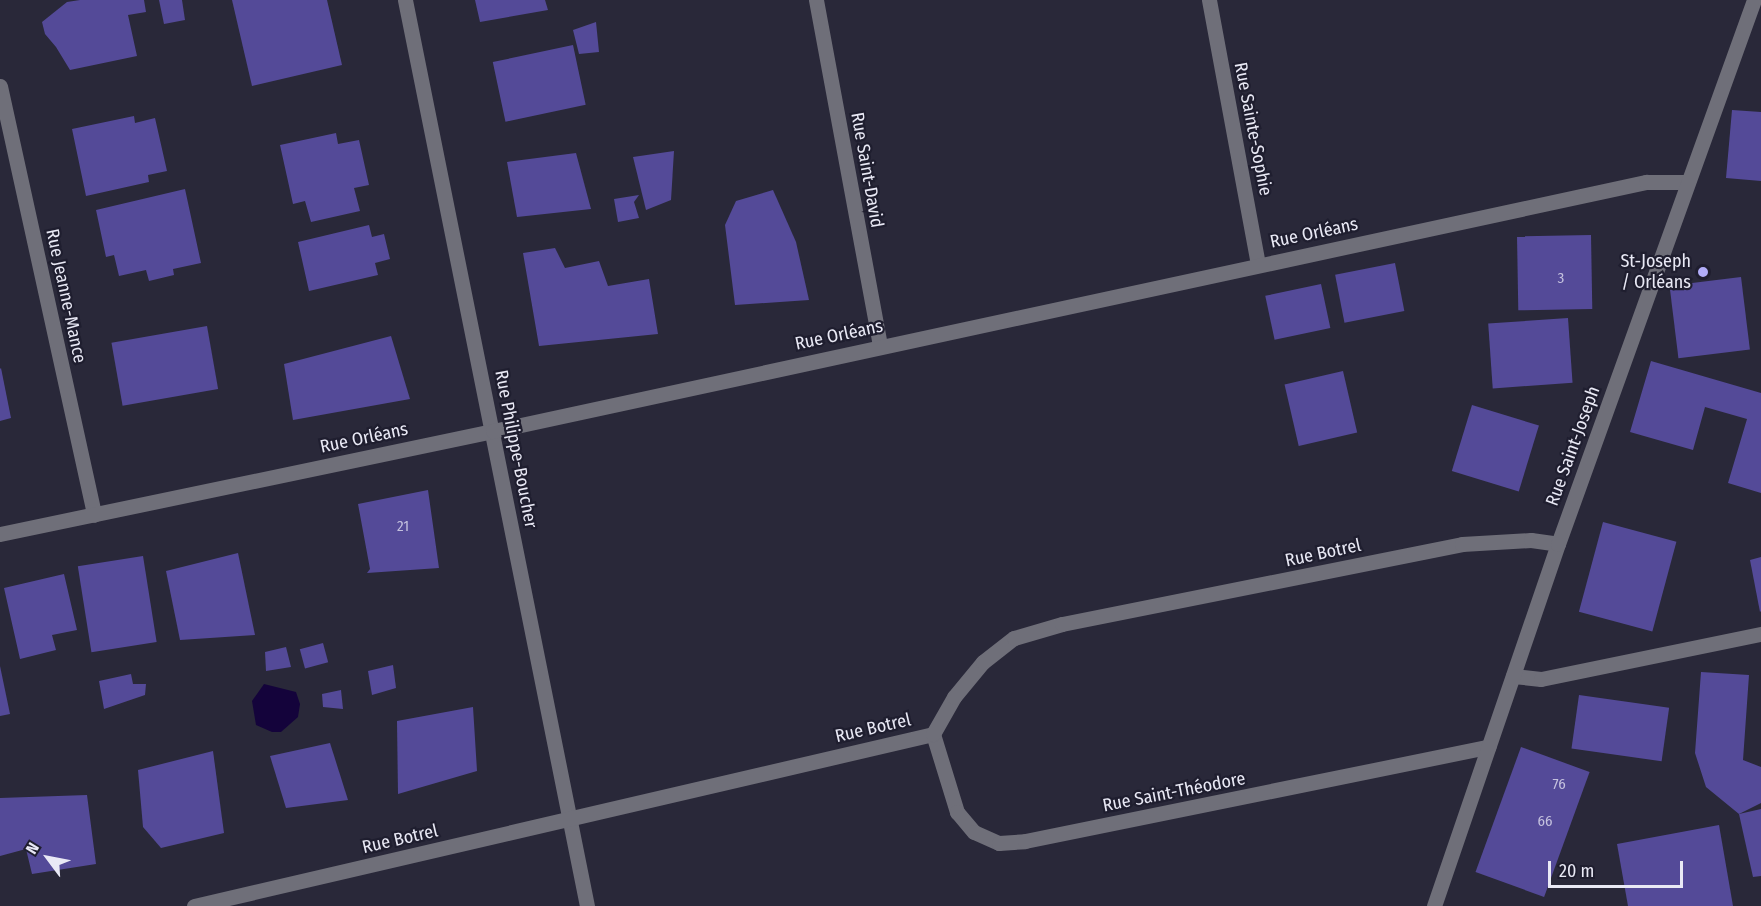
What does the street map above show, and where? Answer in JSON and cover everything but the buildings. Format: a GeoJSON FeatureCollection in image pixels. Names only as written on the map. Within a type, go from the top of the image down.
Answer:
{"type":"FeatureCollection","features":[{"type":"Feature","properties":{"kind":"street","name":"Rue Philippe-Boucher"},"geometry":{"type":"LineString","coordinates":[[405,0],[587,906]]}},
{"type":"Feature","properties":{"kind":"street","name":"Rue Saint-David"},"geometry":{"type":"LineString","coordinates":[[816,0],[880,346]]}},
{"type":"Feature","properties":{"kind":"street","name":"Rue Sainte-Sophie"},"geometry":{"type":"LineString","coordinates":[[1209,0],[1258,265]]}},
{"type":"Feature","properties":{"kind":"street","name":"Rue Saint-Joseph"},"geometry":{"type":"LineString","coordinates":[[1434,906],[1558,544],[1754,0]]}},
{"type":"Feature","properties":{"kind":"street","name":"Rue Jeanne-Mance"},"geometry":{"type":"LineString","coordinates":[[0,86],[94,515]]}},
{"type":"Feature","properties":{"kind":"street","name":"Rue Orléans"},"geometry":{"type":"LineString","coordinates":[[0,534],[493,431],[1646,182],[1687,182]]}},
{"type":"Feature","properties":{"kind":"street","name":"Rue Botrel"},"geometry":{"type":"LineString","coordinates":[[194,906],[570,821],[933,734],[954,697],[983,662],[1014,638],[1062,624],[1461,544],[1531,540],[1558,544]]}},
{"type":"Feature","properties":{"kind":"street"},"geometry":{"type":"LineString","coordinates":[[1513,676],[1541,679],[1761,634]]}},
{"type":"Feature","properties":{"kind":"street","name":"Rue Saint-Théodore"},"geometry":{"type":"LineString","coordinates":[[933,734],[957,812],[974,832],[999,843],[1037,839],[1489,747]]}},
{"type":"Feature","properties":{"kind":"shaded area"},"geometry":{"type":"Polygon","coordinates":[[[264,684],[296,692],[300,704],[298,717],[281,732],[272,732],[256,725],[252,701],[264,684]]]}},
{"type":"Feature","properties":{"kind":"place","name":"St-Joseph / Orléans"},"geometry":{"type":"Point","coordinates":[1703,272]}}]}
